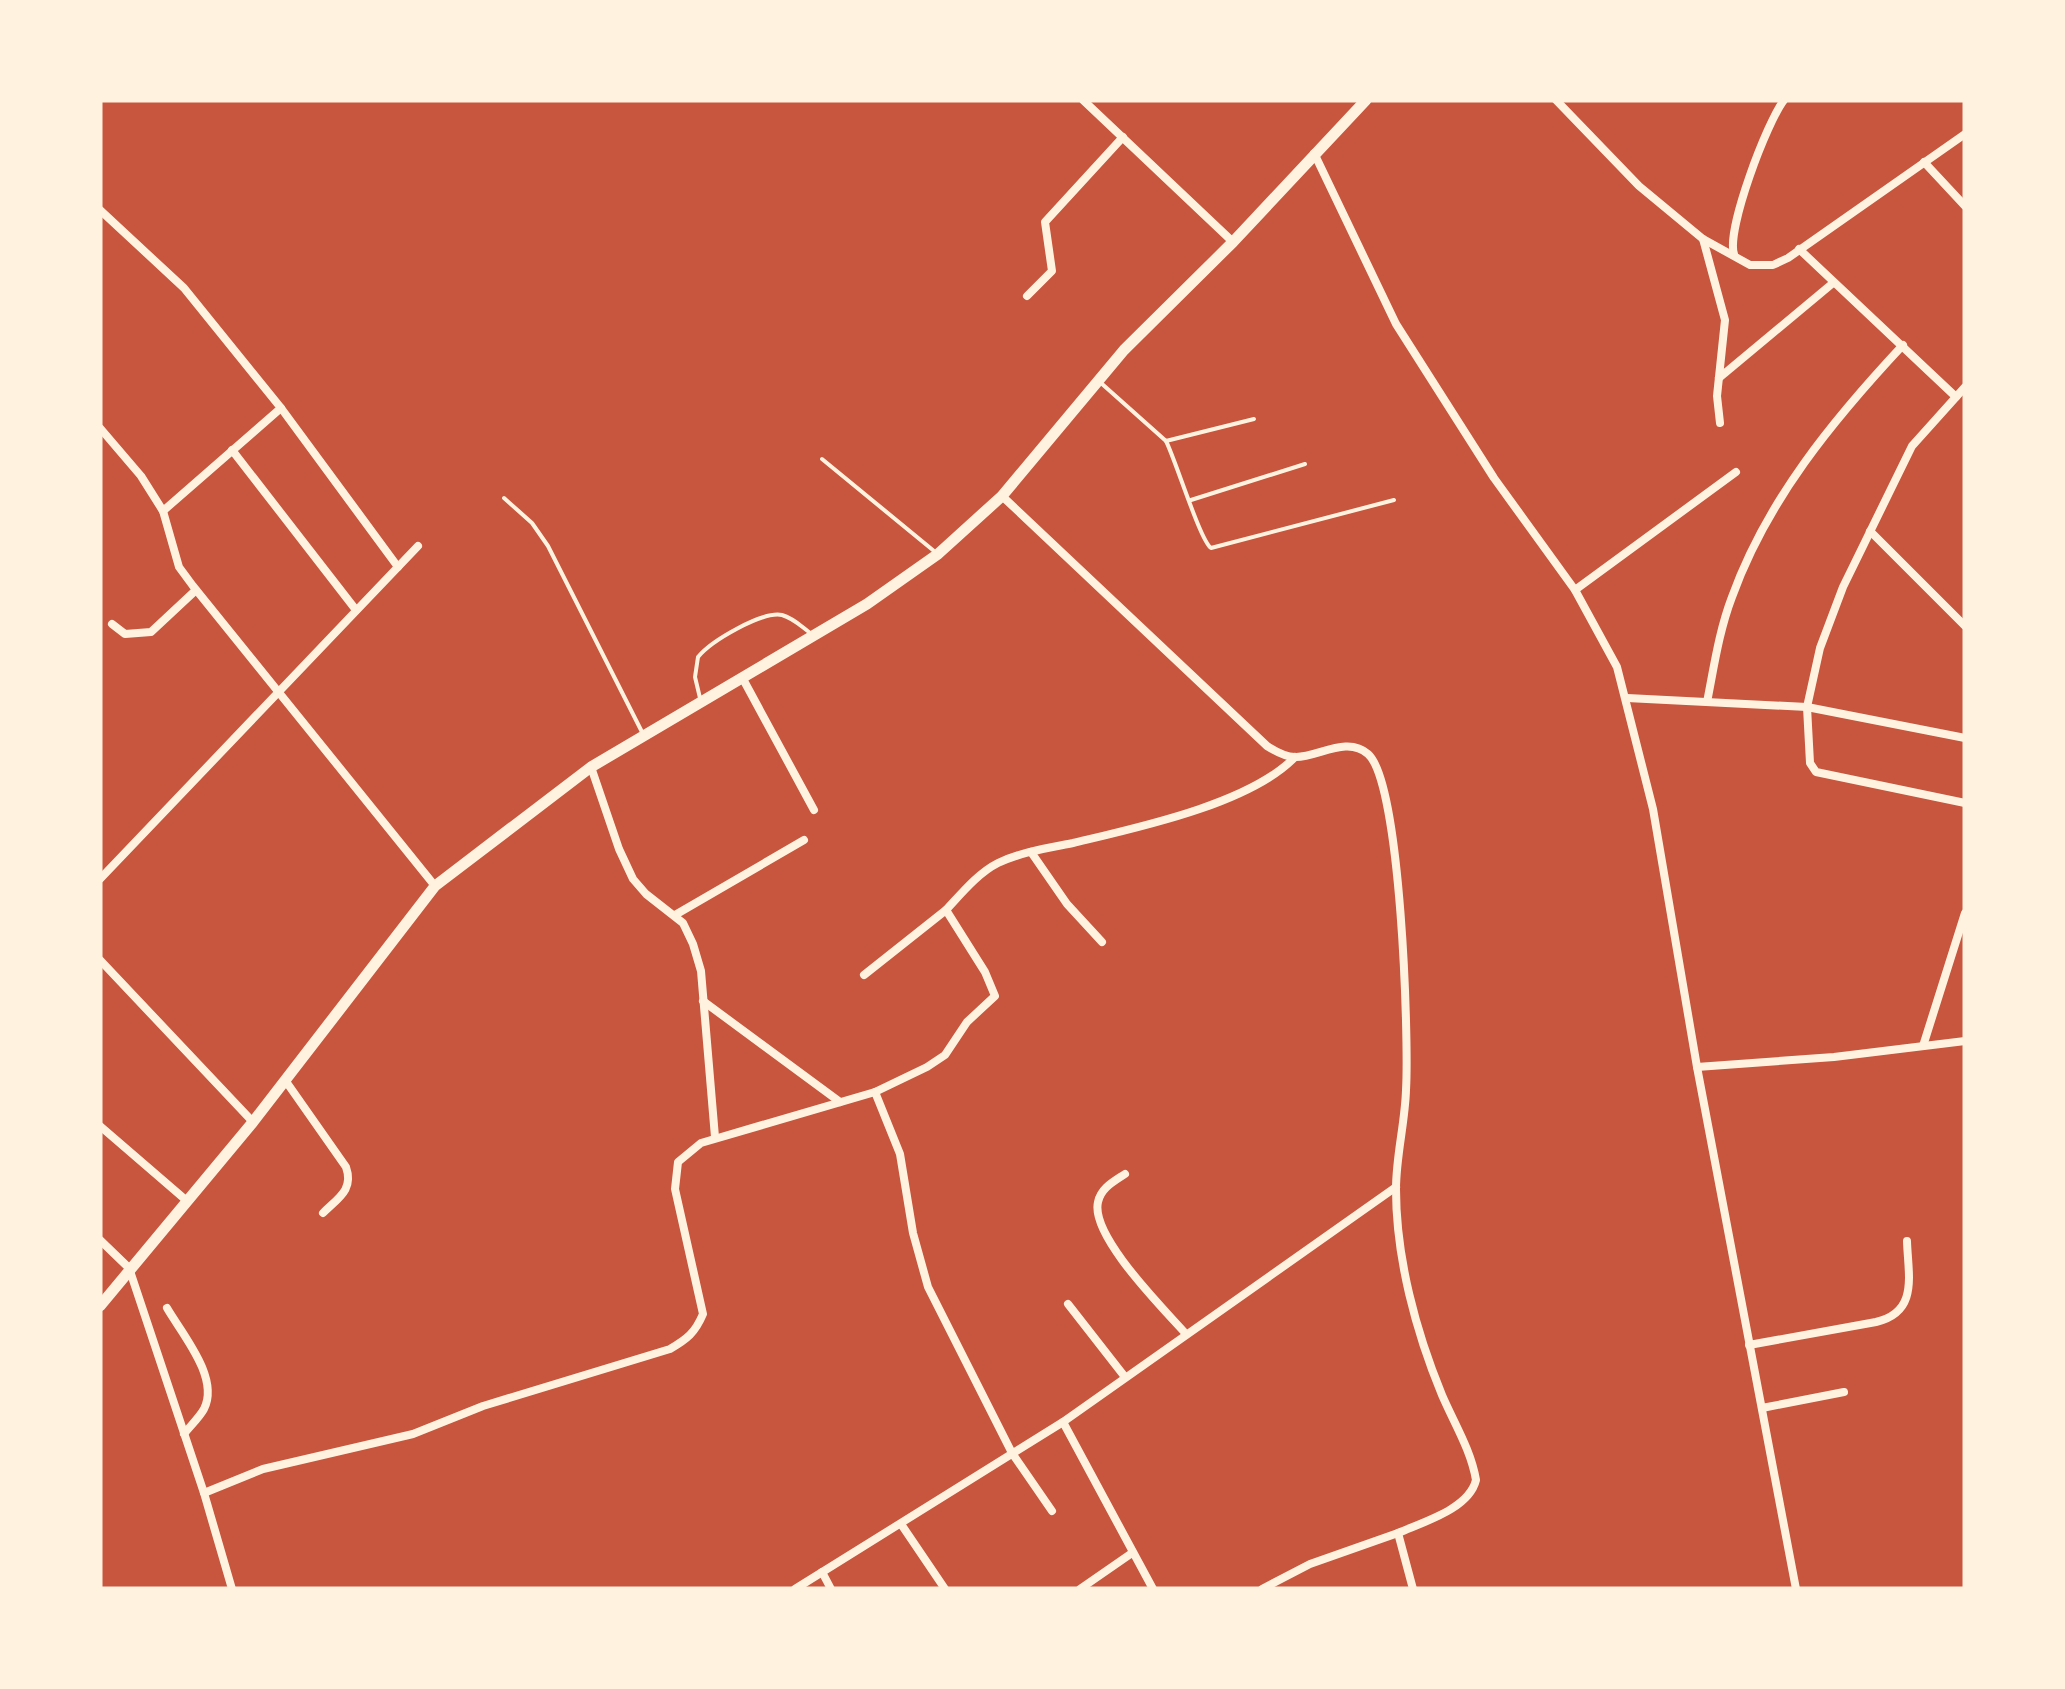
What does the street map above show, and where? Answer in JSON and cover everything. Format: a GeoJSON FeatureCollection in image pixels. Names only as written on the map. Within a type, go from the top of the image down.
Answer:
{"type":"FeatureCollection","features":[{"type":"Feature","properties":{"kind":"main road"},"geometry":{"type":"LineString","coordinates":[[100,1306],[253,1122],[435,886],[591,768],[867,604],[938,554],[1002,496],[1097,380],[1234,242],[1366,100]]}},
{"type":"Feature","properties":{"kind":"street"},"geometry":{"type":"LineString","coordinates":[[1083,100],[1234,242]]}},
{"type":"Feature","properties":{"kind":"street"},"geometry":{"type":"LineString","coordinates":[[1556,100],[1639,186],[1703,239],[1740,261],[1764,266],[1780,263],[1965,134]]}},
{"type":"Feature","properties":{"kind":"street"},"geometry":{"type":"LineString","coordinates":[[1734,254],[1732,240],[1752,173],[1773,114],[1784,100]]}},
{"type":"Feature","properties":{"kind":"street"},"geometry":{"type":"LineString","coordinates":[[1027,296],[1052,271],[1045,222],[1123,137]]}},
{"type":"Feature","properties":{"kind":"street"},"geometry":{"type":"LineString","coordinates":[[1314,153],[1396,324],[1494,478],[1575,590],[1608,646],[1627,698],[1653,809],[1696,1067],[1796,1589]]}},
{"type":"Feature","properties":{"kind":"street"},"geometry":{"type":"LineString","coordinates":[[1924,162],[1965,206]]}},
{"type":"Feature","properties":{"kind":"street"},"geometry":{"type":"LineString","coordinates":[[100,210],[184,288],[281,408],[398,567]]}},
{"type":"Feature","properties":{"kind":"street"},"geometry":{"type":"LineString","coordinates":[[1703,239],[1725,320],[1719,378],[1720,423]]}},
{"type":"Feature","properties":{"kind":"street"},"geometry":{"type":"LineString","coordinates":[[1799,249],[1956,397]]}},
{"type":"Feature","properties":{"kind":"street"},"geometry":{"type":"LineString","coordinates":[[1719,378],[1833,283]]}},
{"type":"Feature","properties":{"kind":"street"},"geometry":{"type":"LineString","coordinates":[[1707,702],[1731,599],[1776,507],[1832,424],[1903,346]]}},
{"type":"Feature","properties":{"kind":"street"},"geometry":{"type":"LineString","coordinates":[[1965,388],[1912,446],[1843,586],[1820,648],[1807,707],[1810,763],[1816,772],[1965,803]]}},
{"type":"Feature","properties":{"kind":"street"},"geometry":{"type":"LineString","coordinates":[[164,510],[281,408]]}},
{"type":"Feature","properties":{"kind":"street"},"geometry":{"type":"LineString","coordinates":[[100,428],[164,510],[179,567],[277,694],[435,886]]}},
{"type":"Feature","properties":{"kind":"street"},"geometry":{"type":"LineString","coordinates":[[232,450],[356,610]]}},
{"type":"Feature","properties":{"kind":"street"},"geometry":{"type":"LineString","coordinates":[[1575,590],[1736,472]]}},
{"type":"Feature","properties":{"kind":"street"},"geometry":{"type":"LineString","coordinates":[[1002,496],[1257,738],[1280,753],[1296,757],[1360,748],[1369,754],[1381,775],[1400,893],[1404,978],[1407,1085],[1396,1187],[1400,1239],[1416,1319],[1476,1480],[1474,1490],[1464,1501],[1398,1533],[1310,1564],[1262,1589]]}},
{"type":"Feature","properties":{"kind":"street"},"geometry":{"type":"LineString","coordinates":[[1870,531],[1965,626]]}},
{"type":"Feature","properties":{"kind":"street"},"geometry":{"type":"LineString","coordinates":[[100,879],[418,546]]}},
{"type":"Feature","properties":{"kind":"street"},"geometry":{"type":"LineString","coordinates":[[112,624],[125,634],[151,632],[196,590]]}},
{"type":"Feature","properties":{"kind":"street"},"geometry":{"type":"LineString","coordinates":[[743,679],[814,810]]}},
{"type":"Feature","properties":{"kind":"street"},"geometry":{"type":"LineString","coordinates":[[1627,698],[1807,707],[1965,738]]}},
{"type":"Feature","properties":{"kind":"street"},"geometry":{"type":"LineString","coordinates":[[864,975],[946,910],[987,869],[1031,852],[1151,824],[1274,776],[1296,757]]}},
{"type":"Feature","properties":{"kind":"street"},"geometry":{"type":"LineString","coordinates":[[591,768],[618,848],[633,878],[646,894],[684,923],[698,958],[715,1137]]}},
{"type":"Feature","properties":{"kind":"street"},"geometry":{"type":"LineString","coordinates":[[676,915],[804,840]]}},
{"type":"Feature","properties":{"kind":"street"},"geometry":{"type":"LineString","coordinates":[[1031,852],[1068,904],[1102,942]]}},
{"type":"Feature","properties":{"kind":"street"},"geometry":{"type":"LineString","coordinates":[[204,1493],[263,1469],[413,1434],[484,1406],[670,1349],[696,1332],[703,1314],[675,1189],[675,1170],[688,1151],[715,1137],[875,1092],[938,1061],[968,1022],[994,998],[992,986],[946,910]]}},
{"type":"Feature","properties":{"kind":"street"},"geometry":{"type":"LineString","coordinates":[[1923,1046],[1965,913]]}},
{"type":"Feature","properties":{"kind":"street"},"geometry":{"type":"LineString","coordinates":[[100,960],[253,1122]]}},
{"type":"Feature","properties":{"kind":"street"},"geometry":{"type":"LineString","coordinates":[[703,1001],[840,1102]]}},
{"type":"Feature","properties":{"kind":"street"},"geometry":{"type":"LineString","coordinates":[[1696,1067],[1834,1057],[1965,1041]]}},
{"type":"Feature","properties":{"kind":"street"},"geometry":{"type":"LineString","coordinates":[[284,1080],[350,1177],[348,1188],[323,1213]]}},
{"type":"Feature","properties":{"kind":"street"},"geometry":{"type":"LineString","coordinates":[[875,1092],[900,1154],[913,1233],[928,1287],[1012,1453],[1052,1511]]}},
{"type":"Feature","properties":{"kind":"street"},"geometry":{"type":"LineString","coordinates":[[100,1126],[187,1201]]}},
{"type":"Feature","properties":{"kind":"street"},"geometry":{"type":"LineString","coordinates":[[1125,1174],[1102,1192],[1097,1205],[1100,1224],[1140,1282],[1186,1334]]}},
{"type":"Feature","properties":{"kind":"street"},"geometry":{"type":"LineString","coordinates":[[795,1589],[1063,1422],[1396,1187]]}},
{"type":"Feature","properties":{"kind":"street"},"geometry":{"type":"LineString","coordinates":[[100,1240],[130,1268],[232,1589]]}},
{"type":"Feature","properties":{"kind":"street"},"geometry":{"type":"LineString","coordinates":[[1749,1345],[1896,1315],[1904,1307],[1907,1295],[1907,1241]]}},
{"type":"Feature","properties":{"kind":"street"},"geometry":{"type":"LineString","coordinates":[[1068,1304],[1126,1377]]}},
{"type":"Feature","properties":{"kind":"street"},"geometry":{"type":"LineString","coordinates":[[168,1308],[204,1373],[208,1388],[205,1408],[184,1434]]}},
{"type":"Feature","properties":{"kind":"street"},"geometry":{"type":"LineString","coordinates":[[1762,1408],[1844,1392]]}},
{"type":"Feature","properties":{"kind":"street"},"geometry":{"type":"LineString","coordinates":[[1063,1422],[1153,1589]]}},
{"type":"Feature","properties":{"kind":"street"},"geometry":{"type":"LineString","coordinates":[[901,1524],[945,1589]]}},
{"type":"Feature","properties":{"kind":"street"},"geometry":{"type":"LineString","coordinates":[[1398,1533],[1413,1589]]}},
{"type":"Feature","properties":{"kind":"street"},"geometry":{"type":"LineString","coordinates":[[1080,1589],[1132,1553]]}},
{"type":"Feature","properties":{"kind":"street"},"geometry":{"type":"LineString","coordinates":[[822,1572],[830,1589]]}},
{"type":"Feature","properties":{"kind":"lane"},"geometry":{"type":"LineString","coordinates":[[1097,380],[1166,441],[1204,542],[1215,549],[1394,500]]}},
{"type":"Feature","properties":{"kind":"lane"},"geometry":{"type":"LineString","coordinates":[[1166,441],[1254,419]]}},
{"type":"Feature","properties":{"kind":"lane"},"geometry":{"type":"LineString","coordinates":[[822,459],[938,554]]}},
{"type":"Feature","properties":{"kind":"lane"},"geometry":{"type":"LineString","coordinates":[[1191,500],[1305,464]]}},
{"type":"Feature","properties":{"kind":"lane"},"geometry":{"type":"LineString","coordinates":[[504,498],[532,523],[548,546],[644,736]]}},
{"type":"Feature","properties":{"kind":"lane"},"geometry":{"type":"LineString","coordinates":[[701,702],[695,677],[696,664],[704,650],[754,620],[768,615],[784,616],[814,635]]}}]}
